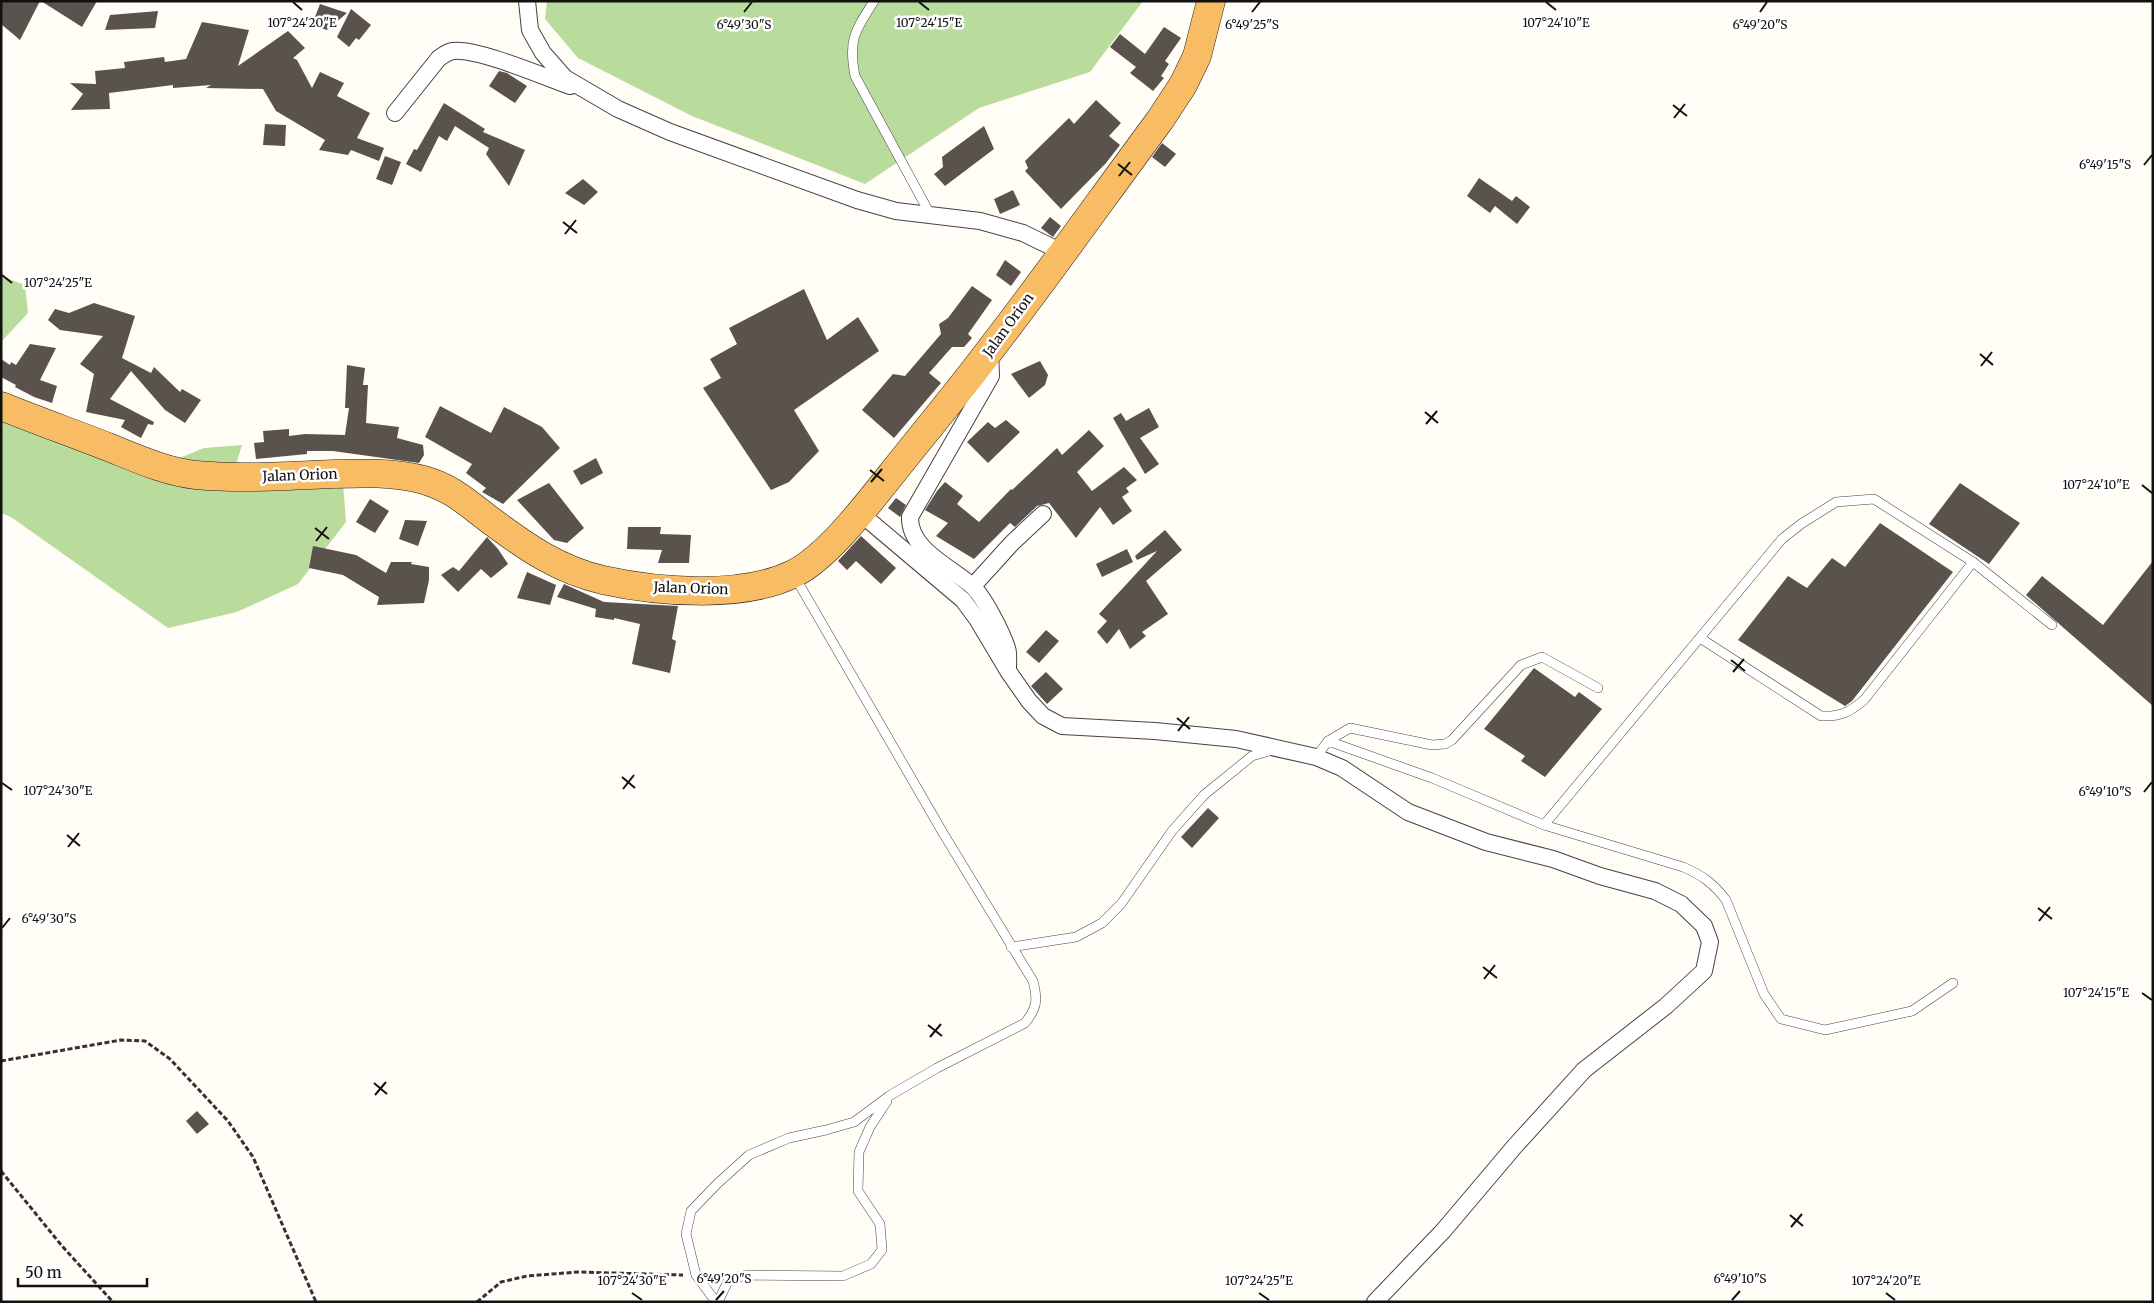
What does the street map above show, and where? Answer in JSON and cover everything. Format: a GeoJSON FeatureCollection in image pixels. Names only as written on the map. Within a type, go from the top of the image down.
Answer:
{"type":"FeatureCollection","features":[{"type":"Feature","properties":{"kind":"highway","name":"Jalan Orion"},"geometry":{"type":"LineString","coordinates":[[1,406],[133,457],[194,475],[251,477],[384,474],[423,480],[445,488],[463,498],[489,520],[549,561],[586,576],[640,586],[714,591],[761,585],[794,574],[823,551],[860,513],[990,351],[1160,120],[1183,85],[1197,56],[1211,1]]}},
{"type":"Feature","properties":{"kind":"street"},"geometry":{"type":"LineString","coordinates":[[527,1],[530,30],[542,53],[565,78],[584,91],[618,109],[670,132],[848,197],[896,210],[980,221],[1023,233],[1062,252]]}},
{"type":"Feature","properties":{"kind":"street"},"geometry":{"type":"LineString","coordinates":[[395,113],[439,58],[446,53],[455,51],[480,55],[584,91]]}},
{"type":"Feature","properties":{"kind":"street"},"geometry":{"type":"LineString","coordinates":[[990,351],[991,376],[910,517],[910,527],[914,538],[930,554],[973,586],[1007,646],[1009,657],[1008,671]]}},
{"type":"Feature","properties":{"kind":"street"},"geometry":{"type":"LineString","coordinates":[[860,513],[963,600],[1029,701],[1043,716],[1062,726],[1154,731],[1236,740],[1316,756],[1342,768],[1408,812],[1486,842],[1553,859],[1600,876],[1668,896],[1681,904],[1704,926],[1710,942],[1704,972],[1695,982],[1584,1070],[1515,1146],[1443,1231],[1375,1302]]}},
{"type":"Feature","properties":{"kind":"street"},"geometry":{"type":"LineString","coordinates":[[973,586],[1043,514]]}},
{"type":"Feature","properties":{"kind":"lane"},"geometry":{"type":"LineString","coordinates":[[874,1],[857,29],[851,53],[854,76],[930,214]]}},
{"type":"Feature","properties":{"kind":"lane"},"geometry":{"type":"LineString","coordinates":[[1544,825],[1782,540],[1801,524],[1836,502],[1874,499],[1973,562],[2052,625]]}},
{"type":"Feature","properties":{"kind":"lane"},"geometry":{"type":"LineString","coordinates":[[1700,638],[1822,716],[1836,717],[1851,711],[1864,700],[1973,562]]}},
{"type":"Feature","properties":{"kind":"lane"},"geometry":{"type":"LineString","coordinates":[[794,574],[943,833],[1033,981],[1036,994],[1035,1011],[1025,1023],[937,1068],[889,1096],[854,1122],[789,1138],[748,1155],[691,1211],[686,1234],[696,1276],[717,1302],[730,1279],[747,1275],[844,1276],[871,1264],[882,1250],[880,1224],[858,1191],[860,1152],[870,1127],[889,1096]]}},
{"type":"Feature","properties":{"kind":"lane"},"geometry":{"type":"LineString","coordinates":[[1316,756],[1328,741],[1350,728],[1432,745],[1444,744],[1452,740],[1521,665],[1542,657],[1598,688]]}},
{"type":"Feature","properties":{"kind":"lane"},"geometry":{"type":"LineString","coordinates":[[1328,741],[1432,778],[1544,825],[1683,867],[1701,875],[1716,887],[1726,900],[1764,994],[1782,1020],[1825,1030],[1912,1011],[1953,983]]}},
{"type":"Feature","properties":{"kind":"lane"},"geometry":{"type":"LineString","coordinates":[[1011,947],[1076,937],[1102,923],[1121,904],[1172,831],[1204,796],[1252,756],[1280,748]]}},
{"type":"Feature","properties":{"kind":"path"},"geometry":{"type":"LineString","coordinates":[[1,1061],[121,1040],[145,1042],[170,1059],[228,1121],[253,1157],[316,1302]]}},
{"type":"Feature","properties":{"kind":"path"},"geometry":{"type":"LineString","coordinates":[[1,1171],[62,1246],[113,1302]]}},
{"type":"Feature","properties":{"kind":"path"},"geometry":{"type":"LineString","coordinates":[[476,1302],[501,1282],[527,1276],[578,1272],[696,1276]]}},
{"type":"Feature","properties":{"kind":"green space"},"geometry":{"type":"Polygon","coordinates":[[[547,1],[1143,1],[1090,72],[979,108],[865,184],[692,116],[578,58],[545,19],[547,1]]]}},
{"type":"Feature","properties":{"kind":"green space"},"geometry":{"type":"Polygon","coordinates":[[[1,276],[25,285],[28,313],[1,342],[1,276]]]}},
{"type":"Feature","properties":{"kind":"green space"},"geometry":{"type":"Polygon","coordinates":[[[1,420],[172,461],[204,448],[242,445],[231,481],[343,483],[346,522],[298,584],[237,612],[168,628],[11,517],[1,513],[1,420]]]}},
{"type":"Feature","properties":{"kind":"building"},"geometry":{"type":"Polygon","coordinates":[[[1,1],[40,1],[20,40],[1,24],[1,1]]]}},
{"type":"Feature","properties":{"kind":"building"},"geometry":{"type":"Polygon","coordinates":[[[41,1],[97,1],[82,27],[41,1]]]}},
{"type":"Feature","properties":{"kind":"building"},"geometry":{"type":"Polygon","coordinates":[[[320,4],[347,13],[327,30],[312,25],[320,4]]]}},
{"type":"Feature","properties":{"kind":"building"},"geometry":{"type":"Polygon","coordinates":[[[351,9],[371,25],[359,40],[356,38],[349,47],[337,37],[351,9]]]}},
{"type":"Feature","properties":{"kind":"building"},"geometry":{"type":"Polygon","coordinates":[[[158,11],[155,28],[105,30],[110,15],[158,11]]]}},
{"type":"Feature","properties":{"kind":"building"},"geometry":{"type":"Polygon","coordinates":[[[202,22],[249,30],[238,66],[288,31],[305,48],[293,58],[297,60],[312,88],[320,72],[344,83],[337,96],[370,113],[357,138],[384,148],[379,161],[351,150],[348,155],[319,150],[325,140],[276,111],[263,89],[206,88],[211,85],[173,88],[173,85],[109,93],[110,109],[71,110],[83,94],[70,83],[96,84],[95,71],[125,68],[124,62],[164,57],[165,62],[186,59],[202,22]]]}},
{"type":"Feature","properties":{"kind":"building"},"geometry":{"type":"Polygon","coordinates":[[[1164,27],[1181,38],[1165,61],[1169,64],[1161,76],[1164,78],[1153,91],[1130,73],[1136,67],[1110,47],[1120,34],[1145,54],[1164,27]]]}},
{"type":"Feature","properties":{"kind":"building"},"geometry":{"type":"Polygon","coordinates":[[[499,71],[507,73],[527,86],[515,103],[489,86],[499,71]]]}},
{"type":"Feature","properties":{"kind":"building"},"geometry":{"type":"Polygon","coordinates":[[[1096,100],[1121,123],[1109,136],[1120,145],[1106,163],[1061,209],[1025,171],[1028,168],[1025,161],[1069,118],[1074,124],[1096,100]]]}},
{"type":"Feature","properties":{"kind":"building"},"geometry":{"type":"Polygon","coordinates":[[[444,103],[485,129],[483,132],[525,150],[509,186],[486,154],[489,148],[455,126],[447,141],[439,136],[421,172],[406,164],[414,149],[417,150],[444,103]]]}},
{"type":"Feature","properties":{"kind":"building"},"geometry":{"type":"Polygon","coordinates":[[[265,124],[286,125],[285,146],[263,145],[265,124]]]}},
{"type":"Feature","properties":{"kind":"building"},"geometry":{"type":"Polygon","coordinates":[[[984,126],[994,149],[945,186],[934,174],[943,167],[942,157],[984,126]]]}},
{"type":"Feature","properties":{"kind":"building"},"geometry":{"type":"Polygon","coordinates":[[[1162,143],[1176,154],[1165,167],[1152,157],[1162,143]]]}},
{"type":"Feature","properties":{"kind":"building"},"geometry":{"type":"Polygon","coordinates":[[[385,156],[401,162],[392,185],[376,179],[385,156]]]}},
{"type":"Feature","properties":{"kind":"building"},"geometry":{"type":"Polygon","coordinates":[[[1479,178],[1512,201],[1516,196],[1530,207],[1517,224],[1495,206],[1490,213],[1467,196],[1479,178]]]}},
{"type":"Feature","properties":{"kind":"building"},"geometry":{"type":"Polygon","coordinates":[[[583,179],[598,192],[584,205],[565,193],[583,179]]]}},
{"type":"Feature","properties":{"kind":"building"},"geometry":{"type":"Polygon","coordinates":[[[1013,190],[1020,205],[1000,214],[994,199],[1013,190]]]}},
{"type":"Feature","properties":{"kind":"building"},"geometry":{"type":"Polygon","coordinates":[[[1050,217],[1061,226],[1053,237],[1041,228],[1050,217]]]}},
{"type":"Feature","properties":{"kind":"building"},"geometry":{"type":"Polygon","coordinates":[[[1005,260],[1021,272],[1011,286],[996,275],[1005,260]]]}},
{"type":"Feature","properties":{"kind":"building"},"geometry":{"type":"Polygon","coordinates":[[[972,286],[992,300],[968,334],[972,338],[964,347],[952,347],[929,373],[941,383],[894,438],[862,410],[893,374],[905,376],[941,334],[939,324],[948,318],[972,286]]]}},
{"type":"Feature","properties":{"kind":"building"},"geometry":{"type":"Polygon","coordinates":[[[804,289],[827,340],[858,317],[879,351],[794,410],[819,451],[789,482],[771,490],[703,388],[721,378],[710,359],[737,344],[729,328],[804,289]]]}},
{"type":"Feature","properties":{"kind":"building"},"geometry":{"type":"Polygon","coordinates":[[[94,303],[135,316],[122,358],[151,373],[154,367],[180,392],[182,389],[201,400],[185,423],[165,410],[131,371],[110,399],[154,422],[153,425],[148,424],[141,438],[121,427],[125,420],[86,412],[94,374],[80,364],[103,336],[60,330],[48,320],[55,309],[69,313],[94,303]]]}},
{"type":"Feature","properties":{"kind":"building"},"geometry":{"type":"Polygon","coordinates":[[[30,344],[56,348],[40,380],[57,386],[52,403],[34,397],[1,377],[1,359],[10,365],[11,362],[16,365],[30,344]]]}},
{"type":"Feature","properties":{"kind":"building"},"geometry":{"type":"Polygon","coordinates":[[[1040,361],[1048,375],[1045,385],[1029,398],[1011,374],[1040,361]]]}},
{"type":"Feature","properties":{"kind":"building"},"geometry":{"type":"Polygon","coordinates":[[[347,365],[365,368],[363,385],[368,385],[366,423],[399,427],[397,438],[423,445],[424,455],[419,463],[333,451],[307,451],[307,454],[256,459],[254,443],[264,442],[263,431],[289,429],[289,436],[305,434],[345,435],[349,408],[345,408],[347,365]]]}},
{"type":"Feature","properties":{"kind":"building"},"geometry":{"type":"Polygon","coordinates":[[[440,406],[491,433],[504,407],[542,427],[560,448],[503,504],[482,492],[486,488],[466,473],[472,464],[425,437],[440,406]]]}},
{"type":"Feature","properties":{"kind":"building"},"geometry":{"type":"Polygon","coordinates":[[[1149,408],[1159,427],[1140,438],[1159,464],[1145,474],[1113,418],[1121,413],[1126,421],[1149,408]]]}},
{"type":"Feature","properties":{"kind":"building"},"geometry":{"type":"Polygon","coordinates":[[[1006,420],[1020,432],[988,463],[967,442],[988,422],[995,428],[1006,420]]]}},
{"type":"Feature","properties":{"kind":"building"},"geometry":{"type":"Polygon","coordinates":[[[1089,430],[1104,446],[1077,472],[1092,491],[1124,467],[1137,480],[1126,488],[1129,492],[1122,497],[1132,511],[1113,525],[1100,507],[1076,538],[1049,503],[1037,506],[1015,527],[1010,523],[974,559],[936,536],[948,523],[925,510],[945,482],[963,496],[957,504],[979,522],[1011,489],[1057,448],[1062,455],[1089,430]]]}},
{"type":"Feature","properties":{"kind":"building"},"geometry":{"type":"Polygon","coordinates":[[[596,458],[603,473],[581,485],[573,471],[596,458]]]}},
{"type":"Feature","properties":{"kind":"building"},"geometry":{"type":"Polygon","coordinates":[[[549,483],[584,528],[567,543],[554,540],[517,500],[549,483]]]}},
{"type":"Feature","properties":{"kind":"building"},"geometry":{"type":"Polygon","coordinates":[[[1960,483],[2020,523],[1989,564],[1929,524],[1960,483]]]}},
{"type":"Feature","properties":{"kind":"building"},"geometry":{"type":"Polygon","coordinates":[[[896,498],[906,505],[900,517],[888,508],[896,498]]]}},
{"type":"Feature","properties":{"kind":"building"},"geometry":{"type":"Polygon","coordinates":[[[370,499],[389,511],[375,533],[356,522],[370,499]]]}},
{"type":"Feature","properties":{"kind":"building"},"geometry":{"type":"Polygon","coordinates":[[[405,520],[427,521],[418,546],[399,539],[405,520]]]}},
{"type":"Feature","properties":{"kind":"building"},"geometry":{"type":"Polygon","coordinates":[[[1880,523],[1953,572],[1852,701],[1845,706],[1738,640],[1788,576],[1807,588],[1832,558],[1845,567],[1880,523]]]}},
{"type":"Feature","properties":{"kind":"building"},"geometry":{"type":"Polygon","coordinates":[[[628,527],[661,527],[660,534],[691,535],[689,563],[658,563],[662,550],[627,549],[628,527]]]}},
{"type":"Feature","properties":{"kind":"building"},"geometry":{"type":"Polygon","coordinates":[[[1165,530],[1182,550],[1146,581],[1168,614],[1142,632],[1146,636],[1130,649],[1119,629],[1107,644],[1097,632],[1107,621],[1099,614],[1157,551],[1137,560],[1135,556],[1165,530]]]}},
{"type":"Feature","properties":{"kind":"building"},"geometry":{"type":"Polygon","coordinates":[[[861,536],[896,568],[881,584],[856,561],[847,570],[838,561],[861,536]]]}},
{"type":"Feature","properties":{"kind":"building"},"geometry":{"type":"Polygon","coordinates":[[[487,537],[508,564],[491,578],[481,569],[458,592],[441,575],[453,567],[459,571],[487,537]]]}},
{"type":"Feature","properties":{"kind":"building"},"geometry":{"type":"Polygon","coordinates":[[[313,546],[356,555],[386,573],[391,562],[412,562],[411,564],[429,567],[429,580],[424,603],[377,605],[379,597],[343,575],[309,568],[313,546]]]}},
{"type":"Feature","properties":{"kind":"building"},"geometry":{"type":"Polygon","coordinates":[[[1127,549],[1133,562],[1102,577],[1096,564],[1127,549]]]}},
{"type":"Feature","properties":{"kind":"building"},"geometry":{"type":"Polygon","coordinates":[[[2153,561],[2153,706],[2026,595],[2042,576],[2103,625],[2153,561]]]}},
{"type":"Feature","properties":{"kind":"building"},"geometry":{"type":"Polygon","coordinates":[[[527,572],[556,585],[550,605],[517,598],[527,572]]]}},
{"type":"Feature","properties":{"kind":"building"},"geometry":{"type":"Polygon","coordinates":[[[564,584],[604,602],[678,606],[672,639],[676,641],[670,673],[632,664],[640,624],[614,618],[614,620],[595,617],[596,609],[557,597],[564,584]]]}},
{"type":"Feature","properties":{"kind":"building"},"geometry":{"type":"Polygon","coordinates":[[[1046,630],[1059,641],[1039,663],[1026,652],[1046,630]]]}},
{"type":"Feature","properties":{"kind":"building"},"geometry":{"type":"Polygon","coordinates":[[[1534,668],[1575,697],[1579,692],[1602,709],[1545,777],[1521,761],[1525,756],[1484,729],[1534,668]]]}},
{"type":"Feature","properties":{"kind":"building"},"geometry":{"type":"Polygon","coordinates":[[[1046,672],[1063,689],[1047,704],[1031,686],[1046,672]]]}},
{"type":"Feature","properties":{"kind":"building"},"geometry":{"type":"Polygon","coordinates":[[[1208,808],[1219,818],[1192,848],[1181,837],[1208,808]]]}},
{"type":"Feature","properties":{"kind":"building"},"geometry":{"type":"Polygon","coordinates":[[[197,1111],[209,1124],[197,1134],[186,1121],[197,1111]]]}}]}
